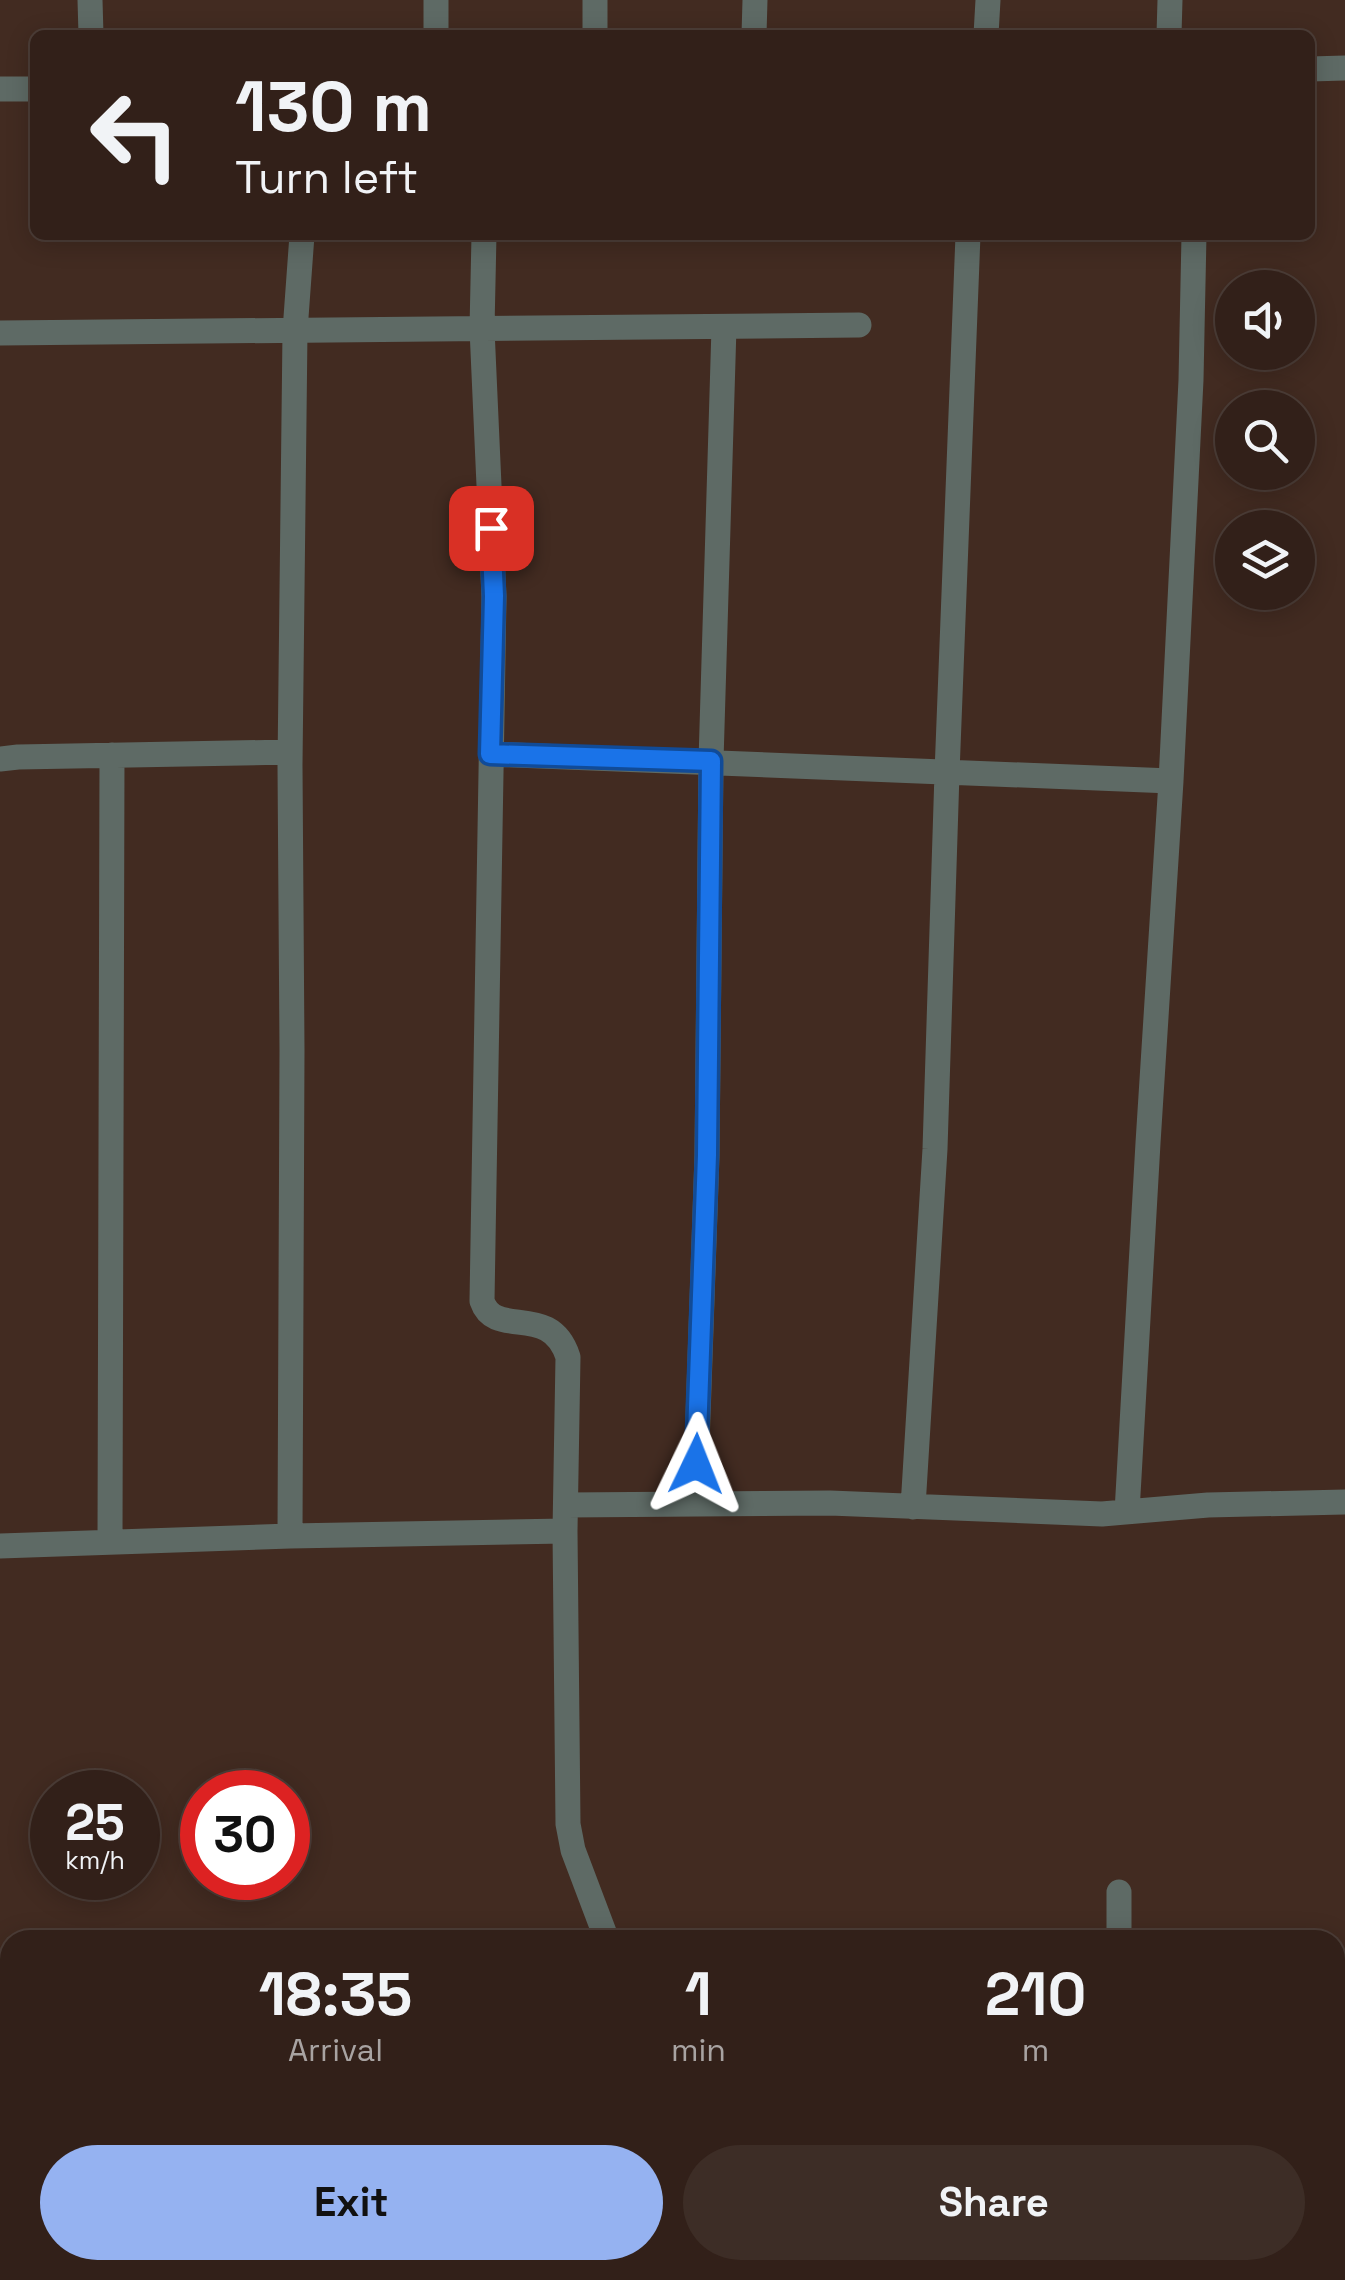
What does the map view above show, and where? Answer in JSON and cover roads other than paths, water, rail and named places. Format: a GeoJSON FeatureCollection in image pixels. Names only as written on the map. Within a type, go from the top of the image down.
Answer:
{"type":"FeatureCollection","features":[{"type":"Feature","properties":{"kind":"street"},"geometry":{"type":"LineString","coordinates":[[90,0],[91,30]]}},
{"type":"Feature","properties":{"kind":"street"},"geometry":{"type":"LineString","coordinates":[[436,0],[436,30]]}},
{"type":"Feature","properties":{"kind":"street"},"geometry":{"type":"LineString","coordinates":[[595,0],[595,30]]}},
{"type":"Feature","properties":{"kind":"street"},"geometry":{"type":"LineString","coordinates":[[754,30],[755,0]]}},
{"type":"Feature","properties":{"kind":"street"},"geometry":{"type":"LineString","coordinates":[[986,30],[988,0]]}},
{"type":"Feature","properties":{"kind":"street"},"geometry":{"type":"LineString","coordinates":[[1169,30],[1170,0]]}},
{"type":"Feature","properties":{"kind":"street"},"geometry":{"type":"LineString","coordinates":[[1315,68],[1345,68]]}},
{"type":"Feature","properties":{"kind":"street"},"geometry":{"type":"LineString","coordinates":[[0,89],[30,89]]}},
{"type":"Feature","properties":{"kind":"street"},"geometry":{"type":"LineString","coordinates":[[290,1536],[290,752],[295,331],[302,240]]}},
{"type":"Feature","properties":{"kind":"street"},"geometry":{"type":"LineString","coordinates":[[484,240],[482,330],[494,596],[482,1301],[490,1316],[498,1320],[552,1331],[563,1343],[569,1371],[568,1824],[573,1850],[603,1930]]}},
{"type":"Feature","properties":{"kind":"street"},"geometry":{"type":"LineString","coordinates":[[913,1507],[935,1149],[968,240]]}},
{"type":"Feature","properties":{"kind":"street"},"geometry":{"type":"LineString","coordinates":[[1127,1512],[1172,781],[1194,240]]}},
{"type":"Feature","properties":{"kind":"street"},"geometry":{"type":"LineString","coordinates":[[0,333],[859,325]]}},
{"type":"Feature","properties":{"kind":"street"},"geometry":{"type":"LineString","coordinates":[[694,1503],[707,1155],[711,761],[724,328]]}},
{"type":"Feature","properties":{"kind":"street"},"geometry":{"type":"LineString","coordinates":[[0,759],[290,752]]}},
{"type":"Feature","properties":{"kind":"street"},"geometry":{"type":"LineString","coordinates":[[490,754],[1172,781]]}},
{"type":"Feature","properties":{"kind":"street"},"geometry":{"type":"LineString","coordinates":[[110,1541],[112,755]]}},
{"type":"Feature","properties":{"kind":"street"},"geometry":{"type":"LineString","coordinates":[[0,1546],[290,1536],[566,1518],[694,1503],[830,1503],[1102,1514],[1208,1505],[1345,1502]]}},
{"type":"Feature","properties":{"kind":"street"},"geometry":{"type":"LineString","coordinates":[[1119,1892],[1119,1930]]}}]}
